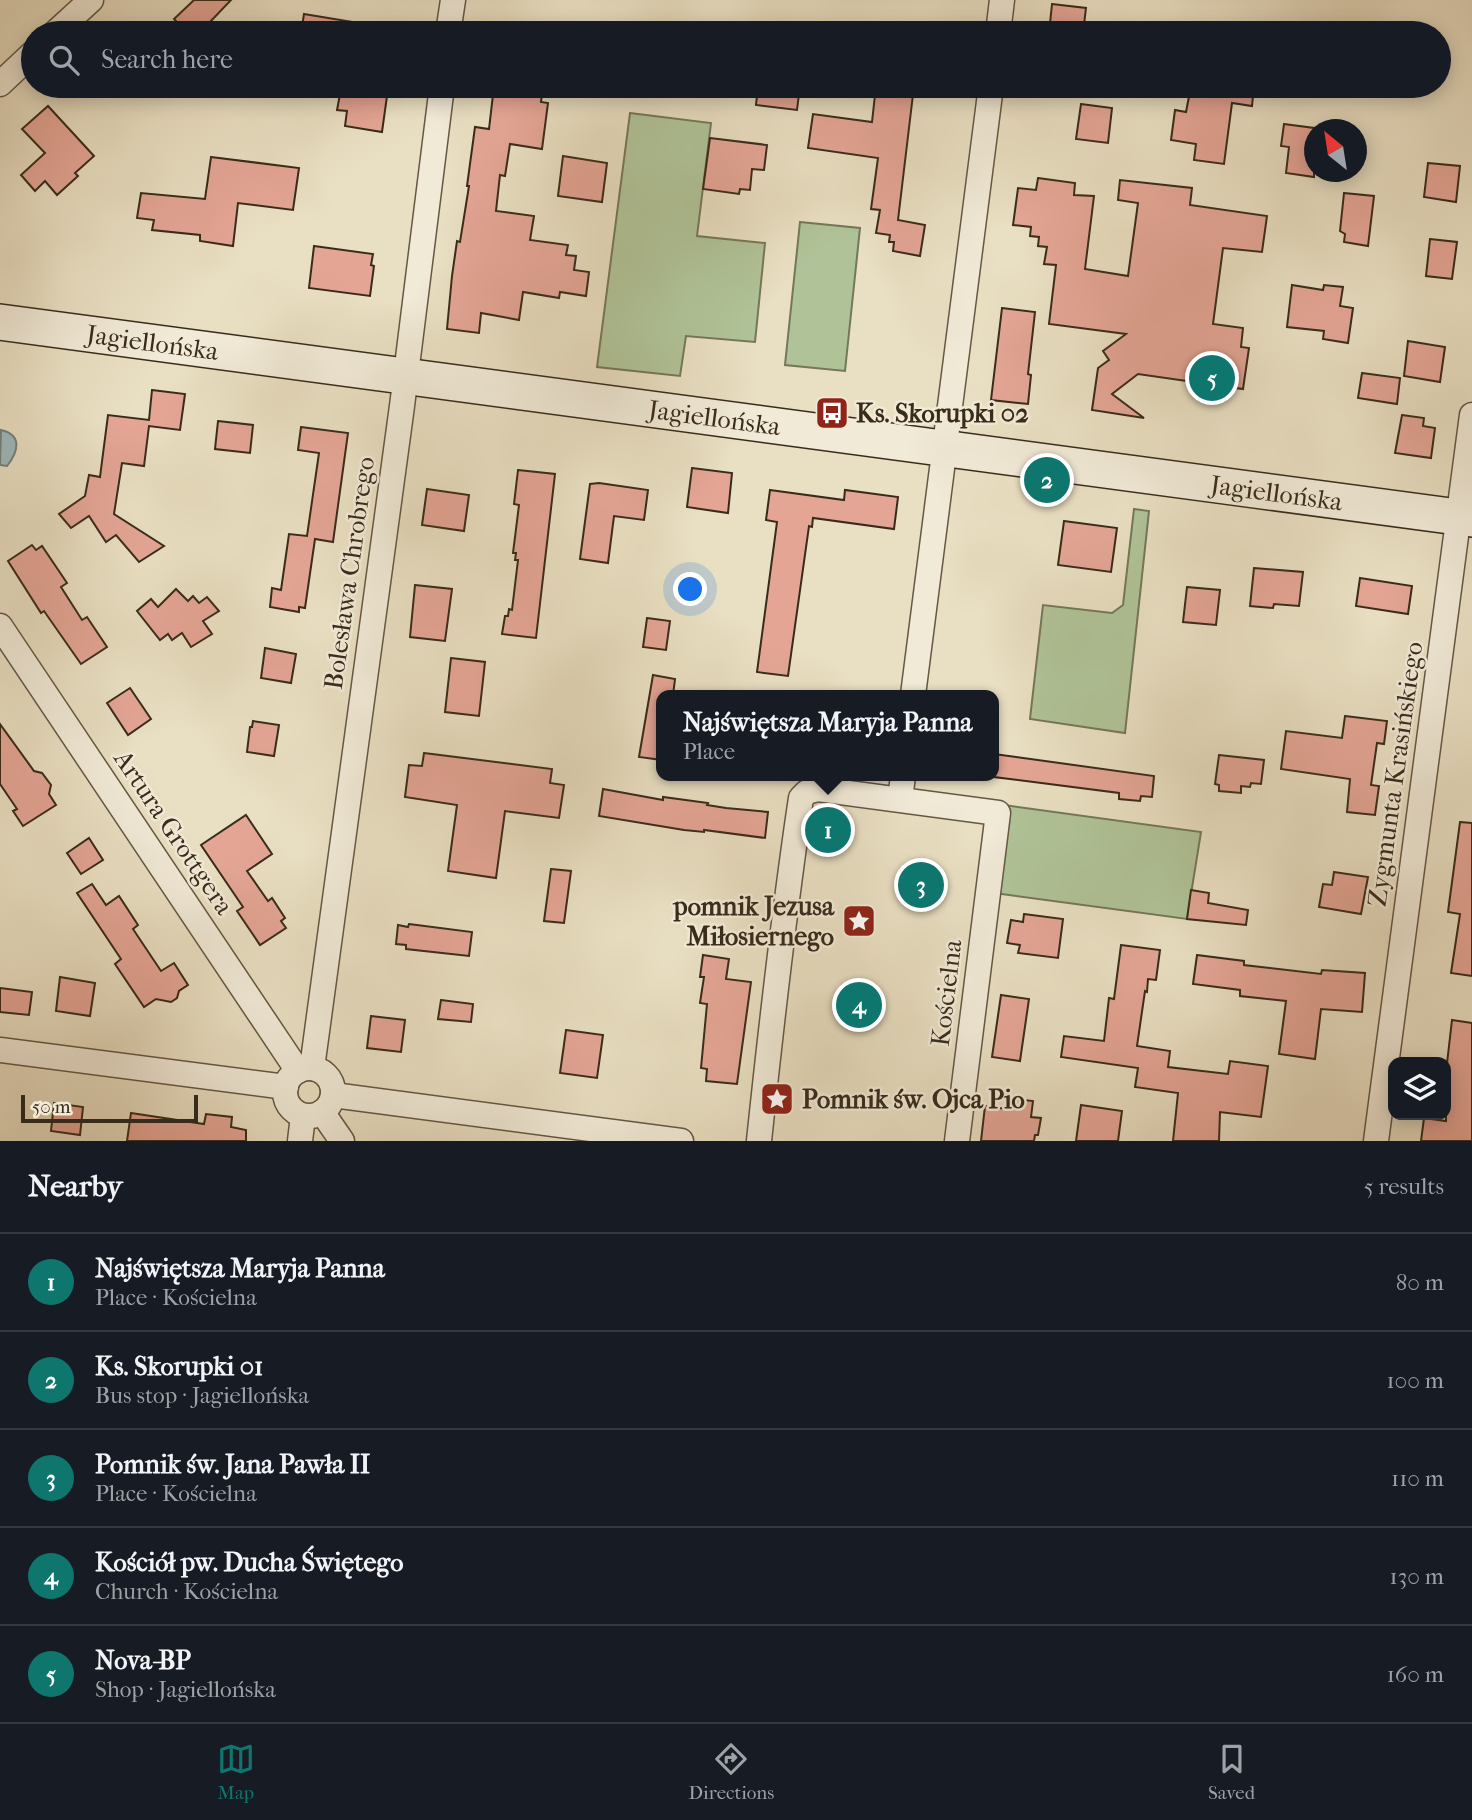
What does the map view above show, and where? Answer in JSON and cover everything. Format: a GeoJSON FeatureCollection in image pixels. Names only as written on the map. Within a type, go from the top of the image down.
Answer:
{"type":"FeatureCollection","features":[{"type":"Feature","properties":{"kind":"street"},"geometry":{"type":"LineString","coordinates":[[68,21],[91,0]]}},
{"type":"Feature","properties":{"kind":"street"},"geometry":{"type":"LineString","coordinates":[[450,21],[453,0]]}},
{"type":"Feature","properties":{"kind":"street"},"geometry":{"type":"LineString","coordinates":[[999,21],[1002,0]]}},
{"type":"Feature","properties":{"kind":"street"},"geometry":{"type":"LineString","coordinates":[[0,84],[21,64]]}},
{"type":"Feature","properties":{"kind":"street","name":"Bolesława Chrobrego"},"geometry":{"type":"LineString","coordinates":[[298,1076],[406,375],[441,98]]}},
{"type":"Feature","properties":{"kind":"street"},"geometry":{"type":"LineString","coordinates":[[914,690],[989,98]]}},
{"type":"Feature","properties":{"kind":"street","name":"Jagiellońska"},"geometry":{"type":"LineString","coordinates":[[0,322],[1465,518]]}},
{"type":"Feature","properties":{"kind":"street","name":"Zygmunta Krasińskiego"},"geometry":{"type":"LineString","coordinates":[[1376,1141],[1465,518],[1472,415]]}},
{"type":"Feature","properties":{"kind":"street","name":"Artura Grottgera"},"geometry":{"type":"LineString","coordinates":[[0,626],[298,1076]]}},
{"type":"Feature","properties":{"kind":"street","name":"Kościelna"},"geometry":{"type":"LineString","coordinates":[[759,1141],[785,929],[787,891],[801,798],[807,792],[818,789],[901,787],[998,813],[957,1141]]}},
{"type":"Feature","properties":{"kind":"street"},"geometry":{"type":"LineString","coordinates":[[0,1050],[298,1076],[321,1071],[328,1078],[320,1108],[300,1141]]}},
{"type":"Feature","properties":{"kind":"street"},"geometry":{"type":"LineString","coordinates":[[298,1076],[289,1105],[681,1141]]}},
{"type":"Feature","properties":{"kind":"street"},"geometry":{"type":"LineString","coordinates":[[320,1108],[342,1141]]}},
{"type":"Feature","properties":{"kind":"green space"},"geometry":{"type":"Polygon","coordinates":[[[630,113],[711,123],[697,236],[765,243],[755,342],[686,336],[680,376],[597,367],[630,113]]]}},
{"type":"Feature","properties":{"kind":"green space"},"geometry":{"type":"Polygon","coordinates":[[[800,222],[860,228],[845,371],[785,365],[800,222]]]}},
{"type":"Feature","properties":{"kind":"green space"},"geometry":{"type":"Polygon","coordinates":[[[1134,509],[1149,511],[1125,733],[1030,719],[1043,605],[1112,613],[1123,605],[1134,509]]]}},
{"type":"Feature","properties":{"kind":"green space"},"geometry":{"type":"Polygon","coordinates":[[[1004,805],[1201,832],[1187,919],[994,893],[1004,805]]]}},
{"type":"Feature","properties":{"kind":"water"},"geometry":{"type":"Polygon","coordinates":[[[1,430],[13,436],[16,445],[14,455],[7,466],[0,465],[1,430]]]}},
{"type":"Feature","properties":{"kind":"building"},"geometry":{"type":"Polygon","coordinates":[[[194,0],[231,0],[211,21],[174,19],[194,0]]]}},
{"type":"Feature","properties":{"kind":"building"},"geometry":{"type":"Polygon","coordinates":[[[1052,4],[1086,8],[1084,21],[1050,21],[1052,4]]]}},
{"type":"Feature","properties":{"kind":"building"},"geometry":{"type":"Polygon","coordinates":[[[304,14],[347,21],[303,21],[304,14]]]}},
{"type":"Feature","properties":{"kind":"building"},"geometry":{"type":"Polygon","coordinates":[[[339,98],[387,98],[382,132],[345,126],[347,111],[337,110],[339,98]]]}},
{"type":"Feature","properties":{"kind":"building"},"geometry":{"type":"Polygon","coordinates":[[[493,98],[542,98],[541,102],[548,103],[542,149],[510,144],[505,176],[500,175],[496,211],[534,216],[530,240],[568,245],[566,255],[576,256],[574,270],[589,272],[586,296],[560,292],[559,298],[523,292],[519,320],[481,313],[479,333],[447,329],[452,276],[469,186],[475,127],[489,129],[493,98]]]}},
{"type":"Feature","properties":{"kind":"building"},"geometry":{"type":"Polygon","coordinates":[[[757,98],[798,98],[797,110],[756,105],[757,98]]]}},
{"type":"Feature","properties":{"kind":"building"},"geometry":{"type":"Polygon","coordinates":[[[875,98],[913,98],[898,220],[925,225],[920,256],[893,251],[894,242],[889,242],[890,235],[876,233],[880,210],[871,209],[878,158],[808,148],[813,114],[872,122],[875,98]]]}},
{"type":"Feature","properties":{"kind":"building"},"geometry":{"type":"Polygon","coordinates":[[[1189,98],[1253,98],[1252,106],[1232,103],[1224,164],[1194,160],[1196,144],[1171,140],[1175,110],[1186,112],[1189,98]]]}},
{"type":"Feature","properties":{"kind":"building"},"geometry":{"type":"Polygon","coordinates":[[[1081,104],[1112,108],[1108,143],[1076,139],[1081,104]]]}},
{"type":"Feature","properties":{"kind":"building"},"geometry":{"type":"Polygon","coordinates":[[[48,106],[94,156],[75,173],[78,176],[57,195],[45,181],[35,191],[21,175],[45,153],[22,129],[48,106]]]}},
{"type":"Feature","properties":{"kind":"building"},"geometry":{"type":"Polygon","coordinates":[[[1284,124],[1304,127],[1304,176],[1286,173],[1289,147],[1281,146],[1284,124]]]}},
{"type":"Feature","properties":{"kind":"building"},"geometry":{"type":"Polygon","coordinates":[[[710,138],[767,145],[764,170],[752,169],[750,190],[740,189],[739,194],[703,189],[710,138]]]}},
{"type":"Feature","properties":{"kind":"building"},"geometry":{"type":"Polygon","coordinates":[[[563,156],[607,163],[602,202],[558,196],[563,156]]]}},
{"type":"Feature","properties":{"kind":"building"},"geometry":{"type":"Polygon","coordinates":[[[211,157],[299,168],[293,210],[238,203],[233,246],[200,241],[200,235],[152,230],[154,220],[137,218],[141,193],[205,199],[211,157]]]}},
{"type":"Feature","properties":{"kind":"building"},"geometry":{"type":"Polygon","coordinates":[[[1428,163],[1460,166],[1456,202],[1424,197],[1428,163]]]}},
{"type":"Feature","properties":{"kind":"building"},"geometry":{"type":"Polygon","coordinates":[[[1038,178],[1075,183],[1074,195],[1094,196],[1085,269],[1128,276],[1138,203],[1118,200],[1120,180],[1192,188],[1190,205],[1267,216],[1262,252],[1223,248],[1213,324],[1243,328],[1241,347],[1249,348],[1243,389],[1138,374],[1112,394],[1144,418],[1092,410],[1098,368],[1109,360],[1103,351],[1126,334],[1049,324],[1056,265],[1044,264],[1047,247],[1038,246],[1039,237],[1030,236],[1031,227],[1013,225],[1018,188],[1036,190],[1038,178]]]}},
{"type":"Feature","properties":{"kind":"building"},"geometry":{"type":"Polygon","coordinates":[[[1344,193],[1374,196],[1368,246],[1344,242],[1345,234],[1340,231],[1344,193]]]}},
{"type":"Feature","properties":{"kind":"building"},"geometry":{"type":"Polygon","coordinates":[[[1430,239],[1457,242],[1452,279],[1426,276],[1430,239]]]}},
{"type":"Feature","properties":{"kind":"building"},"geometry":{"type":"Polygon","coordinates":[[[314,246],[373,254],[370,296],[309,288],[314,246]]]}},
{"type":"Feature","properties":{"kind":"building"},"geometry":{"type":"Polygon","coordinates":[[[1292,285],[1323,290],[1324,285],[1343,287],[1340,306],[1353,308],[1348,343],[1323,339],[1324,331],[1287,327],[1292,285]]]}},
{"type":"Feature","properties":{"kind":"building"},"geometry":{"type":"Polygon","coordinates":[[[1002,308],[1035,312],[1028,374],[1031,375],[1028,404],[991,400],[1002,308]]]}},
{"type":"Feature","properties":{"kind":"building"},"geometry":{"type":"Polygon","coordinates":[[[1408,341],[1445,347],[1440,382],[1404,376],[1408,341]]]}},
{"type":"Feature","properties":{"kind":"building"},"geometry":{"type":"Polygon","coordinates":[[[1362,373],[1400,378],[1397,404],[1358,398],[1362,373]]]}},
{"type":"Feature","properties":{"kind":"building"},"geometry":{"type":"Polygon","coordinates":[[[152,390],[185,394],[180,430],[149,426],[144,466],[122,463],[114,514],[164,546],[139,562],[116,535],[106,542],[89,516],[71,528],[59,514],[85,496],[89,475],[100,477],[108,415],[149,420],[152,390]]]}},
{"type":"Feature","properties":{"kind":"building"},"geometry":{"type":"Polygon","coordinates":[[[1402,415],[1424,418],[1423,426],[1435,428],[1431,458],[1395,453],[1402,415]]]}},
{"type":"Feature","properties":{"kind":"building"},"geometry":{"type":"Polygon","coordinates":[[[218,421],[253,425],[250,453],[215,449],[218,421]]]}},
{"type":"Feature","properties":{"kind":"building"},"geometry":{"type":"Polygon","coordinates":[[[301,427],[348,433],[333,542],[315,539],[305,608],[299,607],[299,612],[270,607],[272,588],[281,590],[289,534],[307,536],[319,453],[298,450],[301,427]]]}},
{"type":"Feature","properties":{"kind":"building"},"geometry":{"type":"Polygon","coordinates":[[[692,468],[732,473],[728,513],[687,507],[692,468]]]}},
{"type":"Feature","properties":{"kind":"building"},"geometry":{"type":"Polygon","coordinates":[[[518,470],[555,474],[536,638],[502,634],[505,616],[508,616],[509,609],[512,610],[518,560],[515,560],[516,553],[513,553],[519,505],[514,504],[518,470]]]}},
{"type":"Feature","properties":{"kind":"building"},"geometry":{"type":"Polygon","coordinates":[[[590,484],[648,490],[644,520],[614,516],[608,563],[580,559],[590,484]]]}},
{"type":"Feature","properties":{"kind":"building"},"geometry":{"type":"Polygon","coordinates":[[[427,489],[469,495],[464,531],[422,525],[427,489]]]}},
{"type":"Feature","properties":{"kind":"building"},"geometry":{"type":"Polygon","coordinates":[[[770,490],[844,500],[845,490],[898,497],[894,529],[813,518],[812,527],[809,526],[788,676],[757,672],[777,522],[766,520],[770,490]]]}},
{"type":"Feature","properties":{"kind":"building"},"geometry":{"type":"Polygon","coordinates":[[[1064,521],[1117,528],[1111,572],[1058,565],[1064,521]]]}},
{"type":"Feature","properties":{"kind":"building"},"geometry":{"type":"Polygon","coordinates":[[[32,545],[36,550],[42,546],[67,583],[61,587],[82,620],[87,617],[107,647],[81,664],[44,611],[41,613],[8,561],[32,545]]]}},
{"type":"Feature","properties":{"kind":"building"},"geometry":{"type":"Polygon","coordinates":[[[1254,568],[1303,572],[1299,606],[1250,606],[1254,568]]]}},
{"type":"Feature","properties":{"kind":"building"},"geometry":{"type":"Polygon","coordinates":[[[1360,578],[1412,586],[1408,614],[1356,606],[1360,578]]]}},
{"type":"Feature","properties":{"kind":"building"},"geometry":{"type":"Polygon","coordinates":[[[415,585],[452,589],[445,641],[410,637],[415,585]]]}},
{"type":"Feature","properties":{"kind":"building"},"geometry":{"type":"Polygon","coordinates":[[[1187,587],[1220,590],[1216,625],[1183,622],[1187,587]]]}},
{"type":"Feature","properties":{"kind":"building"},"geometry":{"type":"Polygon","coordinates":[[[176,589],[188,601],[193,596],[199,603],[207,597],[219,611],[203,621],[212,634],[191,647],[182,633],[172,640],[168,634],[160,640],[137,611],[151,599],[158,607],[176,589]]]}},
{"type":"Feature","properties":{"kind":"building"},"geometry":{"type":"Polygon","coordinates":[[[647,618],[670,621],[666,650],[643,647],[647,618]]]}},
{"type":"Feature","properties":{"kind":"building"},"geometry":{"type":"Polygon","coordinates":[[[265,648],[296,654],[291,683],[261,678],[265,648]]]}},
{"type":"Feature","properties":{"kind":"building"},"geometry":{"type":"Polygon","coordinates":[[[451,658],[485,662],[479,716],[445,712],[451,658]]]}},
{"type":"Feature","properties":{"kind":"building"},"geometry":{"type":"Polygon","coordinates":[[[653,675],[675,679],[674,690],[656,690],[656,759],[639,757],[653,675]]]}},
{"type":"Feature","properties":{"kind":"building"},"geometry":{"type":"Polygon","coordinates":[[[130,688],[151,719],[128,735],[107,703],[130,688]]]}},
{"type":"Feature","properties":{"kind":"building"},"geometry":{"type":"Polygon","coordinates":[[[1345,716],[1387,721],[1384,744],[1377,743],[1371,785],[1379,786],[1375,815],[1347,812],[1350,779],[1281,769],[1286,731],[1342,738],[1345,716]]]}},
{"type":"Feature","properties":{"kind":"building"},"geometry":{"type":"Polygon","coordinates":[[[253,721],[279,725],[274,756],[247,752],[253,721]]]}},
{"type":"Feature","properties":{"kind":"building"},"geometry":{"type":"Polygon","coordinates":[[[0,724],[34,771],[42,773],[51,785],[49,794],[56,805],[23,826],[13,811],[17,809],[0,784],[0,724]]]}},
{"type":"Feature","properties":{"kind":"building"},"geometry":{"type":"Polygon","coordinates":[[[424,753],[552,769],[550,783],[564,785],[559,818],[505,811],[496,878],[448,871],[457,805],[405,797],[409,765],[422,766],[424,753]]]}},
{"type":"Feature","properties":{"kind":"building"},"geometry":{"type":"Polygon","coordinates":[[[999,755],[1154,776],[1152,797],[1141,796],[1140,801],[1119,799],[1119,793],[999,778],[999,755]]]}},
{"type":"Feature","properties":{"kind":"building"},"geometry":{"type":"Polygon","coordinates":[[[1219,755],[1264,760],[1261,784],[1241,786],[1241,793],[1219,791],[1219,785],[1215,784],[1219,755]]]}},
{"type":"Feature","properties":{"kind":"building"},"geometry":{"type":"Polygon","coordinates":[[[603,789],[663,800],[663,797],[768,812],[765,838],[684,830],[599,816],[603,789]]]}},
{"type":"Feature","properties":{"kind":"building"},"geometry":{"type":"Polygon","coordinates":[[[246,815],[272,854],[247,871],[268,901],[272,898],[285,918],[281,921],[286,928],[260,945],[237,911],[243,907],[201,845],[246,815]]]}},
{"type":"Feature","properties":{"kind":"building"},"geometry":{"type":"Polygon","coordinates":[[[1460,822],[1472,823],[1472,976],[1451,973],[1460,914],[1448,912],[1460,822]]]}},
{"type":"Feature","properties":{"kind":"building"},"geometry":{"type":"Polygon","coordinates":[[[89,838],[103,860],[81,874],[67,853],[89,838]]]}},
{"type":"Feature","properties":{"kind":"building"},"geometry":{"type":"Polygon","coordinates":[[[551,869],[571,871],[564,923],[544,921],[551,869]]]}},
{"type":"Feature","properties":{"kind":"building"},"geometry":{"type":"Polygon","coordinates":[[[1334,872],[1368,877],[1361,914],[1319,907],[1323,884],[1332,885],[1334,872]]]}},
{"type":"Feature","properties":{"kind":"building"},"geometry":{"type":"Polygon","coordinates":[[[92,884],[106,905],[119,896],[138,925],[133,929],[161,971],[174,963],[188,985],[179,991],[177,998],[171,1002],[156,999],[144,1007],[115,964],[121,959],[77,893],[92,884]]]}},
{"type":"Feature","properties":{"kind":"building"},"geometry":{"type":"Polygon","coordinates":[[[1191,890],[1209,893],[1208,903],[1248,910],[1246,925],[1187,919],[1191,890]]]}},
{"type":"Feature","properties":{"kind":"building"},"geometry":{"type":"Polygon","coordinates":[[[1024,914],[1063,919],[1058,958],[1018,953],[1020,945],[1007,943],[1011,920],[1023,922],[1024,914]]]}},
{"type":"Feature","properties":{"kind":"building"},"geometry":{"type":"Polygon","coordinates":[[[409,924],[472,932],[469,956],[406,949],[406,945],[396,944],[398,925],[408,927],[409,924]]]}},
{"type":"Feature","properties":{"kind":"building"},"geometry":{"type":"Polygon","coordinates":[[[1121,945],[1160,950],[1156,980],[1148,979],[1147,992],[1145,991],[1137,1046],[1170,1051],[1168,1067],[1228,1074],[1230,1061],[1268,1066],[1261,1117],[1220,1112],[1219,1141],[1173,1141],[1178,1093],[1135,1087],[1138,1068],[1061,1057],[1064,1036],[1104,1041],[1109,998],[1114,999],[1121,945]]]}},
{"type":"Feature","properties":{"kind":"building"},"geometry":{"type":"Polygon","coordinates":[[[703,955],[729,959],[726,979],[751,982],[737,1084],[706,1081],[707,1069],[701,1068],[707,1004],[700,1003],[704,977],[700,977],[703,955]]]}},
{"type":"Feature","properties":{"kind":"building"},"geometry":{"type":"Polygon","coordinates":[[[1197,955],[1244,961],[1244,965],[1321,974],[1322,970],[1365,973],[1362,1012],[1321,1009],[1315,1059],[1279,1054],[1286,1001],[1240,996],[1240,990],[1193,984],[1197,955]]]}},
{"type":"Feature","properties":{"kind":"building"},"geometry":{"type":"Polygon","coordinates":[[[60,977],[95,983],[90,1016],[56,1011],[60,977]]]}},
{"type":"Feature","properties":{"kind":"building"},"geometry":{"type":"Polygon","coordinates":[[[0,988],[32,992],[29,1015],[0,1012],[0,988]]]}},
{"type":"Feature","properties":{"kind":"building"},"geometry":{"type":"Polygon","coordinates":[[[1001,995],[1029,999],[1020,1061],[992,1057],[1001,995]]]}},
{"type":"Feature","properties":{"kind":"building"},"geometry":{"type":"Polygon","coordinates":[[[441,1000],[473,1004],[471,1022],[438,1019],[441,1000]]]}},
{"type":"Feature","properties":{"kind":"building"},"geometry":{"type":"Polygon","coordinates":[[[371,1016],[405,1020],[401,1052],[367,1048],[371,1016]]]}},
{"type":"Feature","properties":{"kind":"building"},"geometry":{"type":"Polygon","coordinates":[[[1452,1020],[1472,1023],[1472,1141],[1421,1141],[1424,1120],[1451,1120],[1451,1057],[1448,1057],[1452,1020]]]}},
{"type":"Feature","properties":{"kind":"building"},"geometry":{"type":"Polygon","coordinates":[[[566,1030],[603,1035],[597,1078],[560,1073],[566,1030]]]}},
{"type":"Feature","properties":{"kind":"building"},"geometry":{"type":"Polygon","coordinates":[[[1008,1098],[1033,1101],[1031,1117],[1041,1118],[1038,1135],[1035,1135],[1034,1141],[981,1141],[985,1106],[1007,1109],[1008,1098]]]}},
{"type":"Feature","properties":{"kind":"building"},"geometry":{"type":"Polygon","coordinates":[[[54,1103],[83,1107],[80,1135],[51,1131],[54,1103]]]}},
{"type":"Feature","properties":{"kind":"building"},"geometry":{"type":"Polygon","coordinates":[[[1081,1105],[1122,1111],[1118,1141],[1076,1141],[1081,1105]]]}},
{"type":"Feature","properties":{"kind":"building"},"geometry":{"type":"Polygon","coordinates":[[[131,1113],[204,1124],[206,1114],[232,1117],[231,1127],[246,1130],[246,1141],[127,1141],[131,1113]]]}},
{"type":"Feature","properties":{"kind":"place","name":"Nova-BP"},"geometry":{"type":"Point","coordinates":[1212,378]}},
{"type":"Feature","properties":{"kind":"place","name":"Ks. Skorupki 02"},"geometry":{"type":"Point","coordinates":[832,413]}},
{"type":"Feature","properties":{"kind":"place","name":"Ks. Skorupki 01"},"geometry":{"type":"Point","coordinates":[1047,480]}},
{"type":"Feature","properties":{"kind":"place","name":"Najświętsza Maryja Panna"},"geometry":{"type":"Point","coordinates":[828,830]}},
{"type":"Feature","properties":{"kind":"place","name":"Pomnik św. Jana Pawła II"},"geometry":{"type":"Point","coordinates":[921,885]}},
{"type":"Feature","properties":{"kind":"place","name":"pomnik Jezusa Miłosiernego"},"geometry":{"type":"Point","coordinates":[859,921]}},
{"type":"Feature","properties":{"kind":"place","name":"Kościół pw. Ducha Świętego"},"geometry":{"type":"Point","coordinates":[859,1005]}},
{"type":"Feature","properties":{"kind":"place","name":"Pomnik św. Ojca Pio"},"geometry":{"type":"Point","coordinates":[777,1099]}}]}
